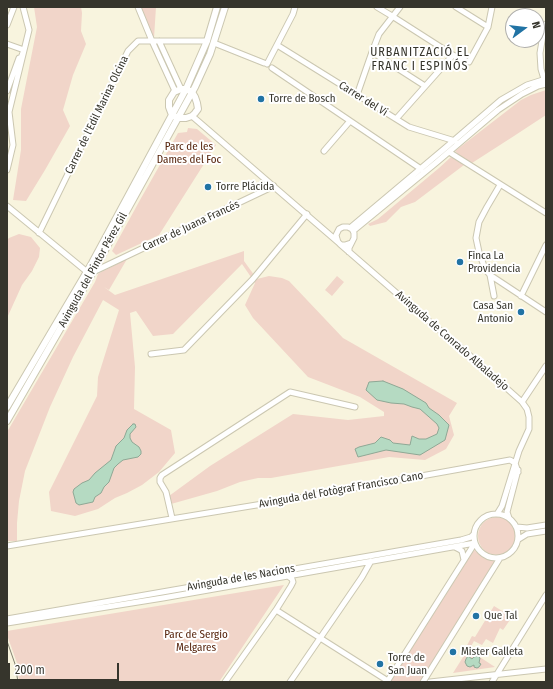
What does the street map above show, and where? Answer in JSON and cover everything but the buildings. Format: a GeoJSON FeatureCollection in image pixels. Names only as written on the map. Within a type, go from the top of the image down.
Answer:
{"type":"FeatureCollection","features":[{"type":"Feature","properties":{"kind":"main road","name":"Avinguda del Pintor Pérez Gil"},"geometry":{"type":"LineString","coordinates":[[175,116],[169,107],[169,100],[183,90],[210,54],[210,42],[217,7]]}},
{"type":"Feature","properties":{"kind":"main road","name":"Avinguda del Pintor Pérez Gil"},"geometry":{"type":"LineString","coordinates":[[210,42],[224,7]]}},
{"type":"Feature","properties":{"kind":"main road","name":"Avinguda del Pintor Pérez Gil"},"geometry":{"type":"LineString","coordinates":[[7,407],[89,272],[101,257],[175,116],[183,90]]}},
{"type":"Feature","properties":{"kind":"main road"},"geometry":{"type":"LineString","coordinates":[[175,116],[186,118],[192,116],[198,109],[195,97],[183,90]]}},
{"type":"Feature","properties":{"kind":"main road","name":"Avinguda del Pintor Pérez Gil"},"geometry":{"type":"LineString","coordinates":[[7,420],[89,272],[92,263],[175,116]]}},
{"type":"Feature","properties":{"kind":"street"},"geometry":{"type":"LineString","coordinates":[[7,25],[14,7]]}},
{"type":"Feature","properties":{"kind":"street"},"geometry":{"type":"LineString","coordinates":[[7,170],[13,145],[9,112],[29,30],[23,7]]}},
{"type":"Feature","properties":{"kind":"street"},"geometry":{"type":"LineString","coordinates":[[138,7],[152,41],[183,90]]}},
{"type":"Feature","properties":{"kind":"street"},"geometry":{"type":"LineString","coordinates":[[277,45],[296,7]]}},
{"type":"Feature","properties":{"kind":"street"},"geometry":{"type":"LineString","coordinates":[[377,7],[453,56],[469,62],[488,27],[492,7]]}},
{"type":"Feature","properties":{"kind":"street"},"geometry":{"type":"LineString","coordinates":[[357,95],[379,34],[400,7]]}},
{"type":"Feature","properties":{"kind":"street"},"geometry":{"type":"LineString","coordinates":[[456,7],[488,27]]}},
{"type":"Feature","properties":{"kind":"street"},"geometry":{"type":"LineString","coordinates":[[545,81],[542,72],[540,53],[546,24]]}},
{"type":"Feature","properties":{"kind":"street"},"geometry":{"type":"LineString","coordinates":[[159,40],[183,90]]}},
{"type":"Feature","properties":{"kind":"street","name":"Carrer de l'Edil Marina Olcina"},"geometry":{"type":"LineString","coordinates":[[39,233],[128,52],[138,42],[159,40],[210,42],[265,63],[277,45]]}},
{"type":"Feature","properties":{"kind":"street"},"geometry":{"type":"LineString","coordinates":[[7,44],[24,50],[21,58],[19,58],[7,91]]}},
{"type":"Feature","properties":{"kind":"street","name":"Carrer del Vi"},"geometry":{"type":"LineString","coordinates":[[277,45],[409,127],[454,141]]}},
{"type":"Feature","properties":{"kind":"street"},"geometry":{"type":"LineString","coordinates":[[372,52],[425,86]]}},
{"type":"Feature","properties":{"kind":"street"},"geometry":{"type":"LineString","coordinates":[[396,119],[453,56]]}},
{"type":"Feature","properties":{"kind":"street"},"geometry":{"type":"LineString","coordinates":[[272,68],[421,169]]}},
{"type":"Feature","properties":{"kind":"street"},"geometry":{"type":"LineString","coordinates":[[352,230],[500,100],[527,85],[545,81]]}},
{"type":"Feature","properties":{"kind":"street"},"geometry":{"type":"LineString","coordinates":[[352,230],[449,152],[498,110],[545,81]]}},
{"type":"Feature","properties":{"kind":"street","name":"Avinguda de Conrado Albaladejo"},"geometry":{"type":"LineString","coordinates":[[192,116],[307,214],[522,402]]}},
{"type":"Feature","properties":{"kind":"street"},"geometry":{"type":"LineString","coordinates":[[324,151],[350,120]]}},
{"type":"Feature","properties":{"kind":"street"},"geometry":{"type":"LineString","coordinates":[[449,152],[546,213]]}},
{"type":"Feature","properties":{"kind":"street"},"geometry":{"type":"LineString","coordinates":[[500,185],[486,206],[479,222],[476,238],[485,269],[490,275],[546,312]]}},
{"type":"Feature","properties":{"kind":"street","name":"Carrer de Juana Francés"},"geometry":{"type":"LineString","coordinates":[[89,272],[108,265],[274,186]]}},
{"type":"Feature","properties":{"kind":"street"},"geometry":{"type":"LineString","coordinates":[[7,206],[89,272]]}},
{"type":"Feature","properties":{"kind":"street"},"geometry":{"type":"LineString","coordinates":[[151,354],[184,350],[253,279],[307,214]]}},
{"type":"Feature","properties":{"kind":"street"},"geometry":{"type":"LineString","coordinates":[[330,235],[337,233],[341,228],[346,227],[352,230],[354,238],[349,248],[349,252]]}},
{"type":"Feature","properties":{"kind":"street"},"geometry":{"type":"LineString","coordinates":[[337,233],[336,237],[339,243],[345,246],[351,244]]}},
{"type":"Feature","properties":{"kind":"street"},"geometry":{"type":"LineString","coordinates":[[521,296],[546,245]]}},
{"type":"Feature","properties":{"kind":"street"},"geometry":{"type":"LineString","coordinates":[[101,257],[108,265]]}},
{"type":"Feature","properties":{"kind":"street"},"geometry":{"type":"LineString","coordinates":[[490,275],[494,296]]}},
{"type":"Feature","properties":{"kind":"street"},"geometry":{"type":"LineString","coordinates":[[497,514],[502,506],[511,476],[512,462],[529,429],[527,409],[522,402],[546,366]]}},
{"type":"Feature","properties":{"kind":"street"},"geometry":{"type":"LineString","coordinates":[[172,518],[166,492],[160,482],[162,475],[290,392],[355,408]]}},
{"type":"Feature","properties":{"kind":"street"},"geometry":{"type":"LineString","coordinates":[[509,518],[507,512],[518,471],[519,451]]}},
{"type":"Feature","properties":{"kind":"street"},"geometry":{"type":"LineString","coordinates":[[512,462],[518,471]]}},
{"type":"Feature","properties":{"kind":"street","name":"Avinguda del Fotògraf Francisco Cano"},"geometry":{"type":"LineString","coordinates":[[7,546],[512,462]]}},
{"type":"Feature","properties":{"kind":"street"},"geometry":{"type":"LineString","coordinates":[[499,463],[505,463],[508,465],[511,469],[511,476]]}},
{"type":"Feature","properties":{"kind":"street"},"geometry":{"type":"LineString","coordinates":[[497,514],[509,518],[517,527],[518,532],[519,539],[515,548],[510,554],[500,558],[494,559],[487,557],[481,552],[475,543],[474,534],[476,526],[484,518],[490,515],[497,514]]}},
{"type":"Feature","properties":{"kind":"street"},"geometry":{"type":"LineString","coordinates":[[517,527],[527,528],[546,525]]}},
{"type":"Feature","properties":{"kind":"street"},"geometry":{"type":"LineString","coordinates":[[519,539],[528,534],[546,531]]}},
{"type":"Feature","properties":{"kind":"street","name":"Avinguda de les Nacions"},"geometry":{"type":"LineString","coordinates":[[7,623],[18,619],[454,541],[467,538],[474,534]]}},
{"type":"Feature","properties":{"kind":"street"},"geometry":{"type":"LineString","coordinates":[[276,610],[388,681],[475,543]]}},
{"type":"Feature","properties":{"kind":"street","name":"Avinguda de les Nacions"},"geometry":{"type":"LineString","coordinates":[[7,619],[18,619],[171,596],[475,543]]}},
{"type":"Feature","properties":{"kind":"street"},"geometry":{"type":"LineString","coordinates":[[454,546],[462,551],[464,560]]}},
{"type":"Feature","properties":{"kind":"street"},"geometry":{"type":"LineString","coordinates":[[423,682],[500,558]]}},
{"type":"Feature","properties":{"kind":"street"},"geometry":{"type":"LineString","coordinates":[[290,682],[362,577],[371,561]]}},
{"type":"Feature","properties":{"kind":"street"},"geometry":{"type":"LineString","coordinates":[[225,682],[276,610],[291,586],[293,582],[288,576]]}},
{"type":"Feature","properties":{"kind":"street"},"geometry":{"type":"LineString","coordinates":[[492,682],[546,595]]}},
{"type":"Feature","properties":{"kind":"street"},"geometry":{"type":"LineString","coordinates":[[430,682],[546,669]]}},
{"type":"Feature","properties":{"kind":"street"},"geometry":{"type":"LineString","coordinates":[[429,672],[432,677],[439,680]]}},
{"type":"Feature","properties":{"kind":"green space"},"geometry":{"type":"Polygon","coordinates":[[[34,7],[81,7],[81,31],[86,44],[73,75],[63,110],[70,126],[26,201],[13,200],[21,150],[21,109],[37,27],[34,7]]]}},
{"type":"Feature","properties":{"kind":"green space"},"geometry":{"type":"Polygon","coordinates":[[[140,7],[156,7],[154,38],[140,7]]]}},
{"type":"Feature","properties":{"kind":"green space"},"geometry":{"type":"Polygon","coordinates":[[[546,90],[546,115],[472,163],[460,156],[455,151],[521,100],[546,90]]]}},
{"type":"Feature","properties":{"kind":"green space","name":"Parc de les Dames del Foc"},"geometry":{"type":"Polygon","coordinates":[[[188,128],[197,129],[216,145],[159,235],[116,255],[112,251],[140,200],[178,133],[187,132],[188,128]]]}},
{"type":"Feature","properties":{"kind":"green space"},"geometry":{"type":"Polygon","coordinates":[[[451,157],[464,165],[415,202],[401,207],[386,222],[370,226],[368,224],[378,219],[451,157]]]}},
{"type":"Feature","properties":{"kind":"green space"},"geometry":{"type":"Polygon","coordinates":[[[19,234],[31,237],[40,248],[39,257],[32,271],[22,285],[7,318],[7,240],[19,234]]]}},
{"type":"Feature","properties":{"kind":"green space"},"geometry":{"type":"Polygon","coordinates":[[[244,251],[244,261],[257,279],[269,276],[282,278],[289,281],[343,338],[457,403],[449,416],[454,435],[446,449],[425,460],[389,457],[271,478],[258,478],[240,482],[217,491],[171,504],[169,496],[210,466],[293,414],[348,420],[384,416],[384,412],[360,397],[308,377],[253,318],[245,305],[255,283],[242,264],[173,334],[153,336],[136,311],[130,313],[135,367],[134,409],[171,430],[175,453],[159,472],[142,485],[115,498],[98,509],[75,516],[51,511],[49,492],[97,396],[98,377],[119,310],[103,300],[73,357],[50,407],[25,471],[19,501],[17,541],[7,541],[7,432],[95,282],[98,274],[127,259],[109,290],[104,287],[115,295],[244,251]]]}},
{"type":"Feature","properties":{"kind":"green space"},"geometry":{"type":"Polygon","coordinates":[[[337,276],[344,282],[332,296],[325,290],[337,276]]]}},
{"type":"Feature","properties":{"kind":"green space"},"geometry":{"type":"Polygon","coordinates":[[[497,517],[507,520],[513,526],[516,536],[513,546],[507,552],[497,555],[487,552],[481,546],[478,536],[481,526],[487,520],[497,517]]]}},
{"type":"Feature","properties":{"kind":"green space"},"geometry":{"type":"Polygon","coordinates":[[[474,550],[491,560],[496,561],[420,682],[390,682],[474,550]]]}},
{"type":"Feature","properties":{"kind":"green space","name":"Parc de Sergio Melgares"},"geometry":{"type":"Polygon","coordinates":[[[284,585],[219,682],[19,682],[17,663],[7,631],[284,585]]]}},
{"type":"Feature","properties":{"kind":"green space"},"geometry":{"type":"Polygon","coordinates":[[[494,606],[512,617],[503,630],[500,628],[493,643],[486,639],[482,645],[474,641],[469,650],[495,667],[453,673],[465,654],[464,651],[472,636],[475,637],[494,606]]]}},
{"type":"Feature","properties":{"kind":"shaded area"},"geometry":{"type":"Polygon","coordinates":[[[383,381],[403,389],[426,403],[429,408],[439,415],[449,425],[445,440],[420,455],[386,450],[358,457],[355,449],[375,443],[381,437],[390,440],[393,443],[410,445],[412,436],[419,439],[426,439],[437,434],[439,428],[437,424],[420,409],[404,404],[377,400],[366,390],[369,382],[383,381]]]}},
{"type":"Feature","properties":{"kind":"shaded area"},"geometry":{"type":"Polygon","coordinates":[[[135,424],[136,427],[130,434],[130,438],[132,442],[139,447],[141,454],[138,457],[123,460],[114,468],[109,482],[101,493],[95,497],[93,502],[79,505],[76,503],[73,492],[74,489],[89,480],[111,460],[116,446],[124,438],[127,430],[135,424]]]}},
{"type":"Feature","properties":{"kind":"shaded area"},"geometry":{"type":"Polygon","coordinates":[[[468,656],[472,659],[478,656],[480,658],[479,663],[481,664],[479,667],[474,667],[474,665],[470,667],[467,666],[465,662],[468,656]]]}},
{"type":"Feature","properties":{"kind":"tram line"},"geometry":{"type":"LineString","coordinates":[[7,641],[15,664],[18,682]]}},
{"type":"Feature","properties":{"kind":"place","name":"Torre de Bosch"},"geometry":{"type":"Point","coordinates":[261,99]}},
{"type":"Feature","properties":{"kind":"place","name":"Torre Plácida"},"geometry":{"type":"Point","coordinates":[208,187]}},
{"type":"Feature","properties":{"kind":"place","name":"Finca La Providencia"},"geometry":{"type":"Point","coordinates":[460,262]}},
{"type":"Feature","properties":{"kind":"place","name":"Casa San Antonio"},"geometry":{"type":"Point","coordinates":[521,312]}},
{"type":"Feature","properties":{"kind":"place","name":"Que Tal"},"geometry":{"type":"Point","coordinates":[476,616]}},
{"type":"Feature","properties":{"kind":"place","name":"Mister Galleta"},"geometry":{"type":"Point","coordinates":[453,652]}},
{"type":"Feature","properties":{"kind":"place","name":"Torre de San Juan"},"geometry":{"type":"Point","coordinates":[380,664]}},
{"type":"Feature","properties":{"kind":"district","name":"URBANITZACIÓ EL FRANC I ESPINÓS"},"geometry":{"type":"Point","coordinates":[420,60]}}]}
